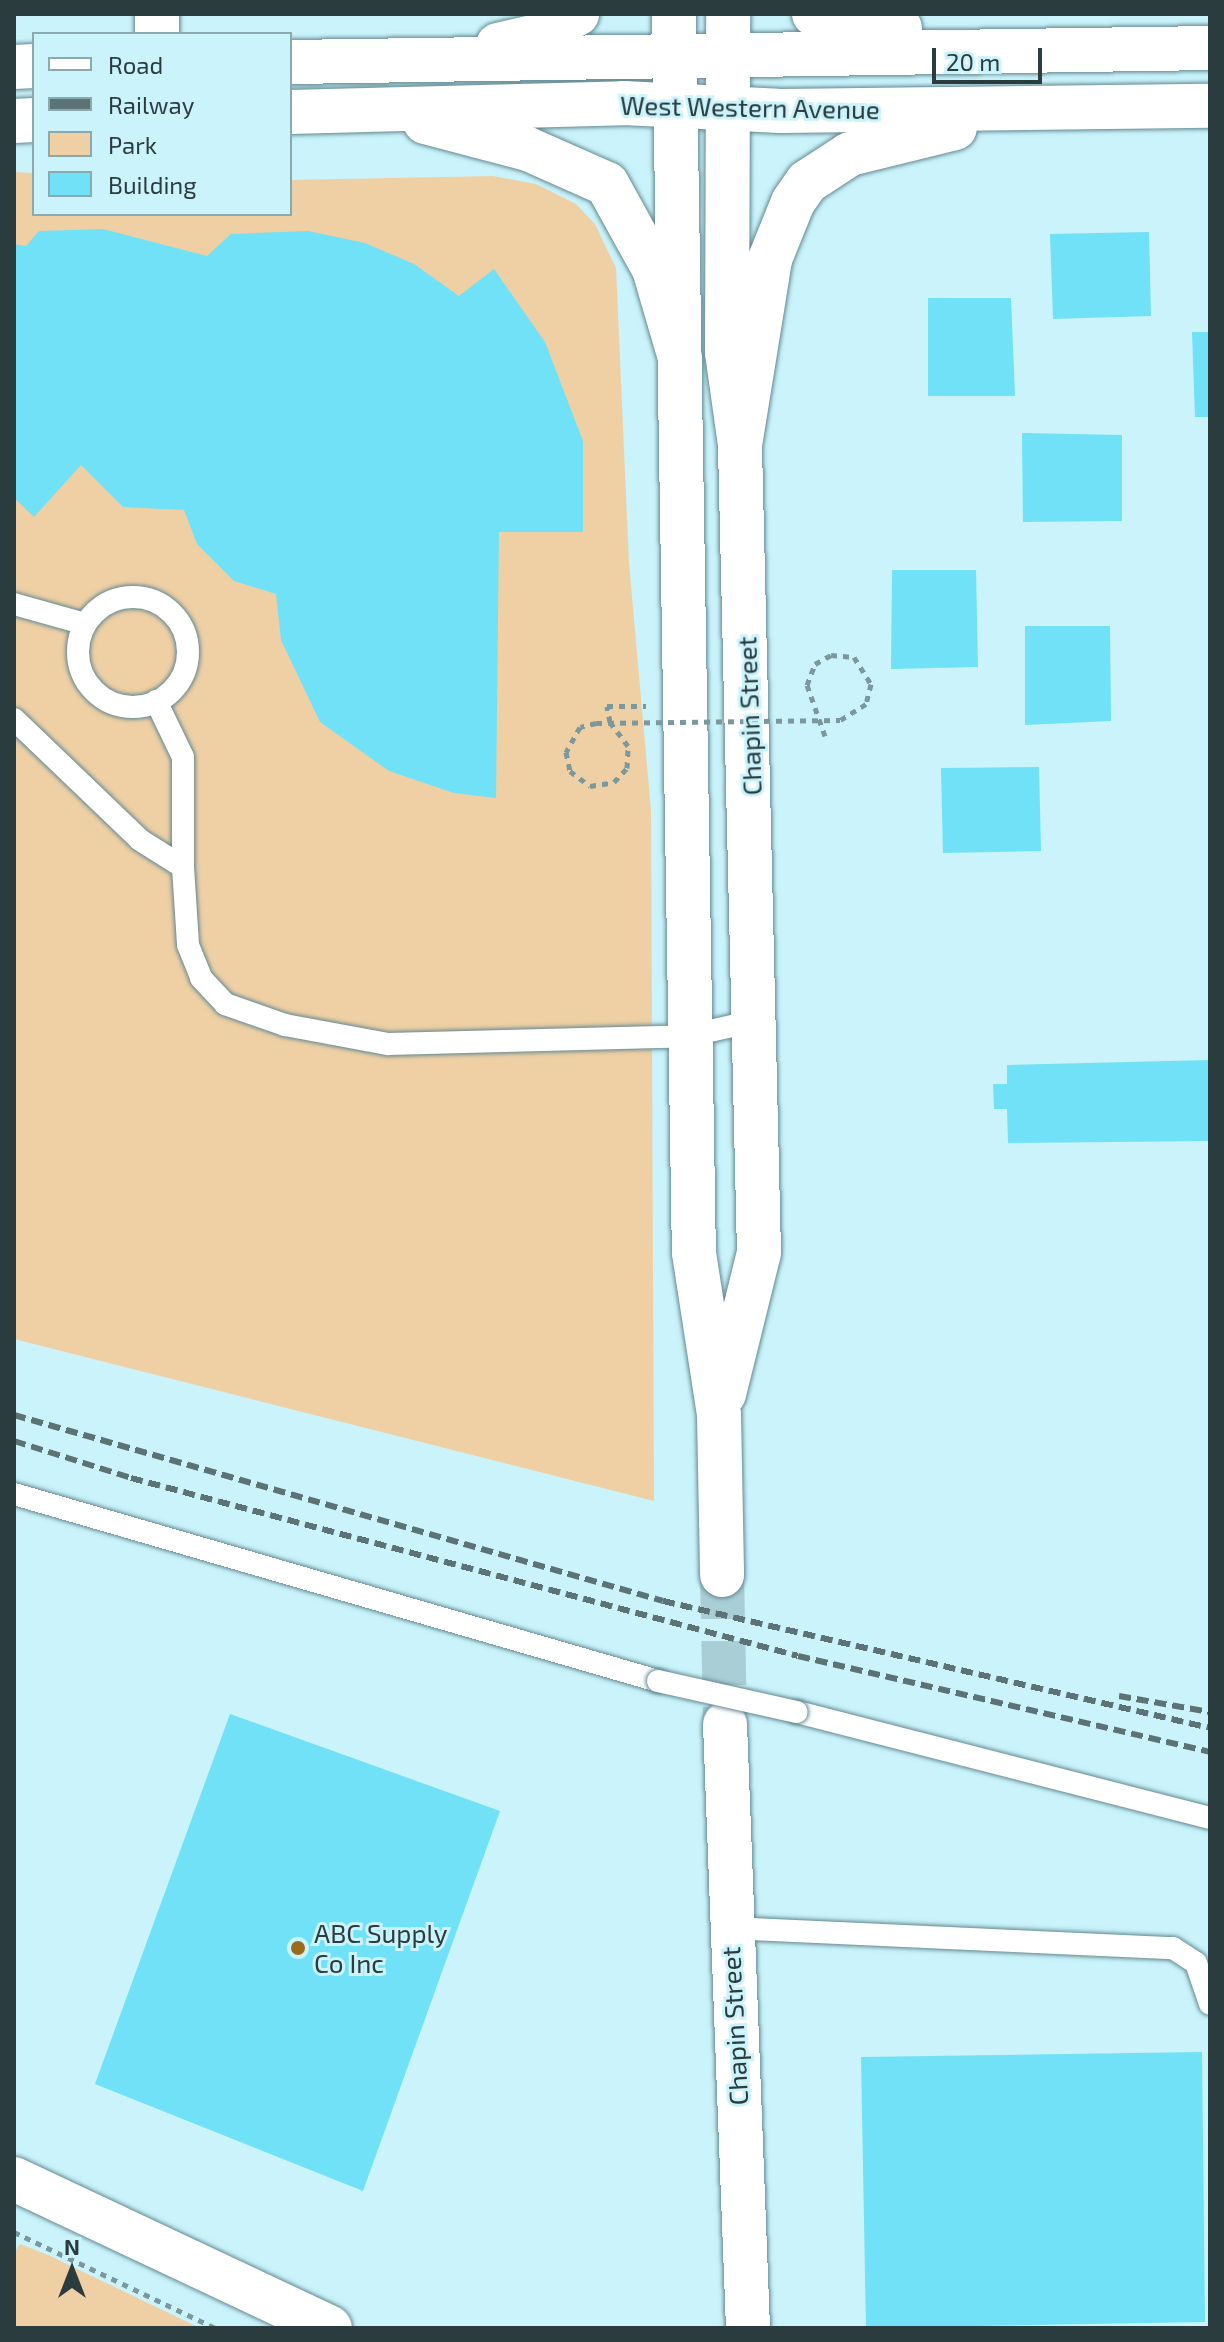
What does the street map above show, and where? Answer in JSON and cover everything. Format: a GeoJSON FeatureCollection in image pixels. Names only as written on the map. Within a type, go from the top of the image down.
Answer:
{"type":"FeatureCollection","features":[{"type":"Feature","properties":{"kind":"main road"},"geometry":{"type":"LineString","coordinates":[[430,60],[534,37],[577,14]]}},
{"type":"Feature","properties":{"kind":"main road"},"geometry":{"type":"LineString","coordinates":[[814,14],[847,25],[1029,33],[1087,51]]}},
{"type":"Feature","properties":{"kind":"main road","name":"West Western Avenue"},"geometry":{"type":"LineString","coordinates":[[292,62],[430,60],[675,35],[1087,51],[1210,48]]}},
{"type":"Feature","properties":{"kind":"main road","name":"Chapin Street"},"geometry":{"type":"LineString","coordinates":[[675,35],[688,1036],[694,1253],[719,1415],[722,1575]]}},
{"type":"Feature","properties":{"kind":"main road","name":"Chapin Street"},"geometry":{"type":"LineString","coordinates":[[719,1415],[759,1253],[758,1020],[740,445],[727,353],[727,35]]}},
{"type":"Feature","properties":{"kind":"main road","name":"West Western Avenue"},"geometry":{"type":"LineString","coordinates":[[292,112],[675,104],[726,110],[1210,106]]}},
{"type":"Feature","properties":{"kind":"main road"},"geometry":{"type":"LineString","coordinates":[[372,109],[528,149],[607,184],[654,269],[680,358]]}},
{"type":"Feature","properties":{"kind":"main road"},"geometry":{"type":"LineString","coordinates":[[740,445],[770,259],[807,182],[850,154],[1054,109]]}},
{"type":"Feature","properties":{"kind":"main road","name":"Chapin Street"},"geometry":{"type":"LineString","coordinates":[[725,1724],[729,1928],[748,2328]]}},
{"type":"Feature","properties":{"kind":"main road"},"geometry":{"type":"LineString","coordinates":[[14,2179],[330,2328]]}},
{"type":"Feature","properties":{"kind":"lane"},"geometry":{"type":"LineString","coordinates":[[131,596],[150,599],[179,622],[187,658],[182,676],[156,701],[122,705],[92,688],[78,657],[85,624],[97,609],[131,596]]}},
{"type":"Feature","properties":{"kind":"lane"},"geometry":{"type":"LineString","coordinates":[[14,604],[85,624]]}},
{"type":"Feature","properties":{"kind":"lane"},"geometry":{"type":"LineString","coordinates":[[156,701],[183,757],[183,867],[188,945],[201,978],[225,1004],[285,1025],[388,1044],[688,1036],[758,1020]]}},
{"type":"Feature","properties":{"kind":"lane"},"geometry":{"type":"LineString","coordinates":[[14,719],[140,840],[183,867]]}},
{"type":"Feature","properties":{"kind":"lane"},"geometry":{"type":"LineString","coordinates":[[14,1494],[658,1681],[797,1712],[1210,1818]]}},
{"type":"Feature","properties":{"kind":"lane"},"geometry":{"type":"LineString","coordinates":[[729,1928],[1173,1948],[1196,1963],[1210,2004]]}},
{"type":"Feature","properties":{"kind":"path"},"geometry":{"type":"LineString","coordinates":[[647,706],[607,706],[610,722],[628,746],[627,768],[614,782],[590,786],[570,771],[566,752],[580,727],[596,723],[840,720],[866,704],[871,684],[854,657],[831,655],[815,664],[807,685],[825,736]]}},
{"type":"Feature","properties":{"kind":"path"},"geometry":{"type":"LineString","coordinates":[[14,2232],[215,2328]]}},
{"type":"Feature","properties":{"kind":"green space"},"geometry":{"type":"Polygon","coordinates":[[[14,172],[32,173],[32,216],[292,216],[292,180],[493,176],[536,184],[576,204],[595,224],[616,268],[629,563],[651,810],[654,1501],[14,1339],[14,172]]]}},
{"type":"Feature","properties":{"kind":"green space"},"geometry":{"type":"Polygon","coordinates":[[[20,2244],[200,2328],[14,2328],[14,2253],[20,2244]]]}},
{"type":"Feature","properties":{"kind":"building"},"geometry":{"type":"Polygon","coordinates":[[[103,229],[207,256],[231,234],[308,231],[365,243],[414,264],[459,296],[494,269],[545,342],[583,441],[583,532],[499,532],[496,798],[454,793],[389,771],[320,722],[281,640],[276,594],[234,581],[197,544],[184,510],[123,507],[81,465],[34,517],[14,498],[14,244],[26,246],[39,231],[103,229]]]}},
{"type":"Feature","properties":{"kind":"building"},"geometry":{"type":"Polygon","coordinates":[[[1149,232],[1151,316],[1053,319],[1050,234],[1149,232]]]}},
{"type":"Feature","properties":{"kind":"building"},"geometry":{"type":"Polygon","coordinates":[[[928,298],[1011,298],[1015,396],[928,396],[928,298]]]}},
{"type":"Feature","properties":{"kind":"building"},"geometry":{"type":"Polygon","coordinates":[[[1192,332],[1210,332],[1210,417],[1195,417],[1192,332]]]}},
{"type":"Feature","properties":{"kind":"building"},"geometry":{"type":"Polygon","coordinates":[[[1022,433],[1122,435],[1122,521],[1023,522],[1022,433]]]}},
{"type":"Feature","properties":{"kind":"building"},"geometry":{"type":"Polygon","coordinates":[[[892,570],[976,570],[978,667],[891,669],[892,570]]]}},
{"type":"Feature","properties":{"kind":"building"},"geometry":{"type":"Polygon","coordinates":[[[1025,626],[1110,626],[1111,721],[1025,725],[1025,626]]]}},
{"type":"Feature","properties":{"kind":"building"},"geometry":{"type":"Polygon","coordinates":[[[1039,767],[1041,851],[943,853],[941,768],[1039,767]]]}},
{"type":"Feature","properties":{"kind":"building"},"geometry":{"type":"Polygon","coordinates":[[[1210,1060],[1210,1141],[1008,1143],[1007,1109],[994,1109],[993,1084],[1007,1084],[1007,1065],[1210,1060]]]}},
{"type":"Feature","properties":{"kind":"building","name":"ABC Supply Co Inc"},"geometry":{"type":"Polygon","coordinates":[[[230,1714],[500,1811],[363,2191],[95,2084],[230,1714]]]}},
{"type":"Feature","properties":{"kind":"building"},"geometry":{"type":"Polygon","coordinates":[[[1202,2052],[1205,2322],[866,2328],[861,2057],[1202,2052]]]}},
{"type":"Feature","properties":{"kind":"tunnel"},"geometry":{"type":"LineString","coordinates":[[722,1575],[725,1724]]}},
{"type":"Feature","properties":{"kind":"railway"},"geometry":{"type":"LineString","coordinates":[[14,1415],[663,1601],[1210,1728]]}},
{"type":"Feature","properties":{"kind":"railway"},"geometry":{"type":"LineString","coordinates":[[14,1441],[131,1478],[798,1656],[1210,1752]]}},
{"type":"Feature","properties":{"kind":"railway"},"geometry":{"type":"LineString","coordinates":[[1119,1696],[1210,1712]]}},
{"type":"Feature","properties":{"kind":"place","name":"ABC Supply Co Inc"},"geometry":{"type":"Point","coordinates":[298,1948]}}]}
